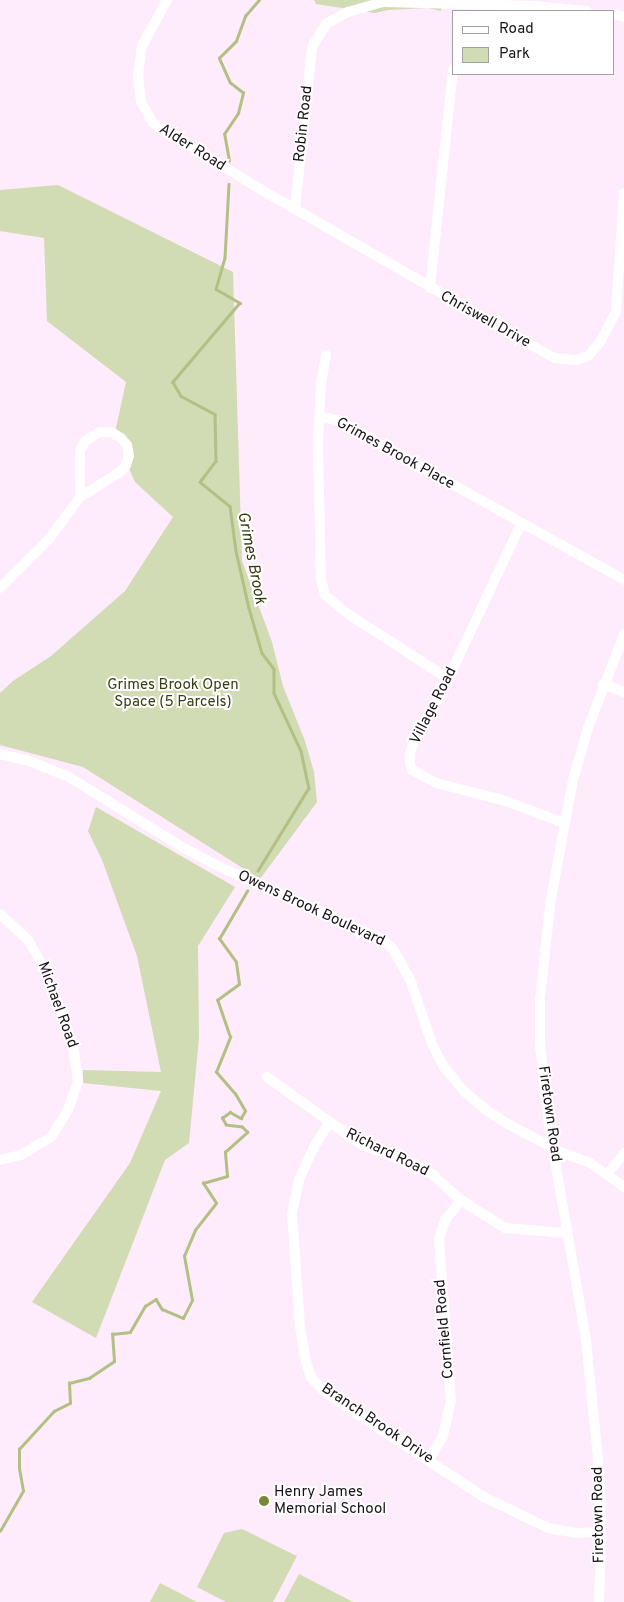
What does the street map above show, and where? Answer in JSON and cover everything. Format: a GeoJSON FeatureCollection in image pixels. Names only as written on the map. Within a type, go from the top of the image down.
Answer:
{"type":"FeatureCollection","features":[{"type":"Feature","properties":{"kind":"street","name":"Alder Road"},"geometry":{"type":"LineString","coordinates":[[167,0],[142,46],[138,74],[140,102],[154,123],[177,139],[295,209]]}},
{"type":"Feature","properties":{"kind":"street","name":"Robin Road"},"geometry":{"type":"LineString","coordinates":[[295,209],[312,47],[327,23],[348,12],[384,2],[459,7]]}},
{"type":"Feature","properties":{"kind":"street"},"geometry":{"type":"LineString","coordinates":[[459,7],[533,3],[579,10]]}},
{"type":"Feature","properties":{"kind":"street","name":"Chriswell Drive"},"geometry":{"type":"LineString","coordinates":[[452,75],[430,288],[554,358],[576,360],[588,356],[600,342],[616,312],[624,193]]}},
{"type":"Feature","properties":{"kind":"street"},"geometry":{"type":"LineString","coordinates":[[295,209],[430,288]]}},
{"type":"Feature","properties":{"kind":"street"},"geometry":{"type":"LineString","coordinates":[[321,417],[321,382],[326,355]]}},
{"type":"Feature","properties":{"kind":"street","name":"Grimes Brook Place"},"geometry":{"type":"LineString","coordinates":[[449,679],[348,614],[324,595],[321,580],[318,442],[321,417],[337,420],[520,524],[624,580]]}},
{"type":"Feature","properties":{"kind":"street"},"geometry":{"type":"LineString","coordinates":[[0,588],[49,538],[80,496],[120,472],[126,465],[129,456],[127,445],[121,438],[111,432],[100,432],[85,441],[80,451],[80,496]]}},
{"type":"Feature","properties":{"kind":"street","name":"Village Road"},"geometry":{"type":"LineString","coordinates":[[520,524],[449,679],[415,739],[410,753],[412,770],[436,783],[506,801],[564,823]]}},
{"type":"Feature","properties":{"kind":"street","name":"Firetown Road"},"geometry":{"type":"LineString","coordinates":[[599,1602],[600,1478],[586,1340],[549,1126],[542,1074],[540,999],[550,905],[564,823],[580,754],[603,684],[624,634]]}},
{"type":"Feature","properties":{"kind":"street"},"geometry":{"type":"LineString","coordinates":[[603,684],[624,692]]}},
{"type":"Feature","properties":{"kind":"street","name":"Owens Brook Boulevard"},"geometry":{"type":"LineString","coordinates":[[0,754],[27,760],[69,777],[182,847],[220,867],[384,940],[394,949],[408,976],[432,1044],[443,1066],[465,1092],[485,1109],[554,1149],[590,1163],[624,1187]]}},
{"type":"Feature","properties":{"kind":"street","name":"Michael Road"},"geometry":{"type":"LineString","coordinates":[[0,914],[28,940],[45,969],[73,1045],[78,1082],[68,1110],[51,1137],[21,1155],[0,1160]]}},
{"type":"Feature","properties":{"kind":"street","name":"Richard Road"},"geometry":{"type":"LineString","coordinates":[[267,1077],[362,1145],[421,1168],[433,1175],[461,1200],[505,1228],[535,1232],[567,1233]]}},
{"type":"Feature","properties":{"kind":"street","name":"Branch Brook Drive"},"geometry":{"type":"LineString","coordinates":[[329,1123],[315,1145],[299,1180],[292,1213],[292,1242],[305,1358],[311,1378],[325,1392],[484,1497],[548,1528],[575,1533],[601,1532]]}},
{"type":"Feature","properties":{"kind":"street"},"geometry":{"type":"LineString","coordinates":[[608,1174],[624,1153]]}},
{"type":"Feature","properties":{"kind":"street","name":"Cornfield Road"},"geometry":{"type":"LineString","coordinates":[[429,1460],[444,1436],[451,1402],[439,1239],[445,1220],[461,1200]]}},
{"type":"Feature","properties":{"kind":"green space"},"geometry":{"type":"Polygon","coordinates":[[[314,0],[443,0],[441,11],[428,8],[388,10],[375,13],[316,4],[314,0]]]}},
{"type":"Feature","properties":{"kind":"green space","name":"Grimes Brook Open Space (5 Parcels)"},"geometry":{"type":"Polygon","coordinates":[[[58,185],[233,272],[242,561],[272,642],[283,686],[305,741],[314,772],[317,802],[260,879],[83,767],[0,745],[0,693],[13,681],[51,656],[125,591],[173,517],[135,482],[131,473],[116,428],[126,382],[47,321],[44,238],[0,231],[0,190],[58,185]]]}},
{"type":"Feature","properties":{"kind":"green space"},"geometry":{"type":"Polygon","coordinates":[[[96,807],[235,887],[198,946],[199,1038],[189,1143],[165,1160],[96,1338],[32,1302],[130,1163],[161,1091],[83,1083],[83,1070],[161,1072],[137,956],[102,860],[88,831],[96,807]]]}},
{"type":"Feature","properties":{"kind":"green space"},"geometry":{"type":"Polygon","coordinates":[[[242,1529],[297,1556],[273,1602],[226,1602],[197,1587],[224,1533],[242,1529]]]}},
{"type":"Feature","properties":{"kind":"green space"},"geometry":{"type":"Polygon","coordinates":[[[299,1574],[353,1602],[284,1602],[299,1574]]]}},
{"type":"Feature","properties":{"kind":"green space"},"geometry":{"type":"Polygon","coordinates":[[[160,1583],[197,1602],[150,1602],[160,1583]]]}},
{"type":"Feature","properties":{"kind":"waterway","name":"Grimes Brook"},"geometry":{"type":"LineString","coordinates":[[229,161],[224,134],[238,113],[243,93],[230,83],[219,58],[236,41],[245,16],[259,0]]}},
{"type":"Feature","properties":{"kind":"waterway","name":"Grimes Brook"},"geometry":{"type":"LineString","coordinates":[[229,184],[225,258],[216,289],[240,303],[173,382],[181,396],[215,414],[216,461],[200,482],[230,506],[236,551],[249,608],[262,653],[274,669],[274,693],[301,751],[309,788],[258,871]]}},
{"type":"Feature","properties":{"kind":"waterway","name":"Grimes Brook"},"geometry":{"type":"LineString","coordinates":[[0,1531],[23,1491],[19,1468],[19,1449],[54,1411],[70,1403],[69,1383],[89,1378],[114,1361],[112,1334],[130,1332],[145,1306],[156,1299],[162,1309],[183,1318],[192,1300],[184,1256],[195,1230],[216,1203],[203,1183],[227,1176],[225,1152],[247,1132],[242,1127],[226,1125],[222,1118],[230,1112],[241,1118],[245,1111],[235,1094],[216,1072],[230,1037],[217,1000],[239,984],[236,962],[219,939],[247,891]]}},
{"type":"Feature","properties":{"kind":"place","name":"Henry James Memorial School"},"geometry":{"type":"Point","coordinates":[264,1501]}}]}
